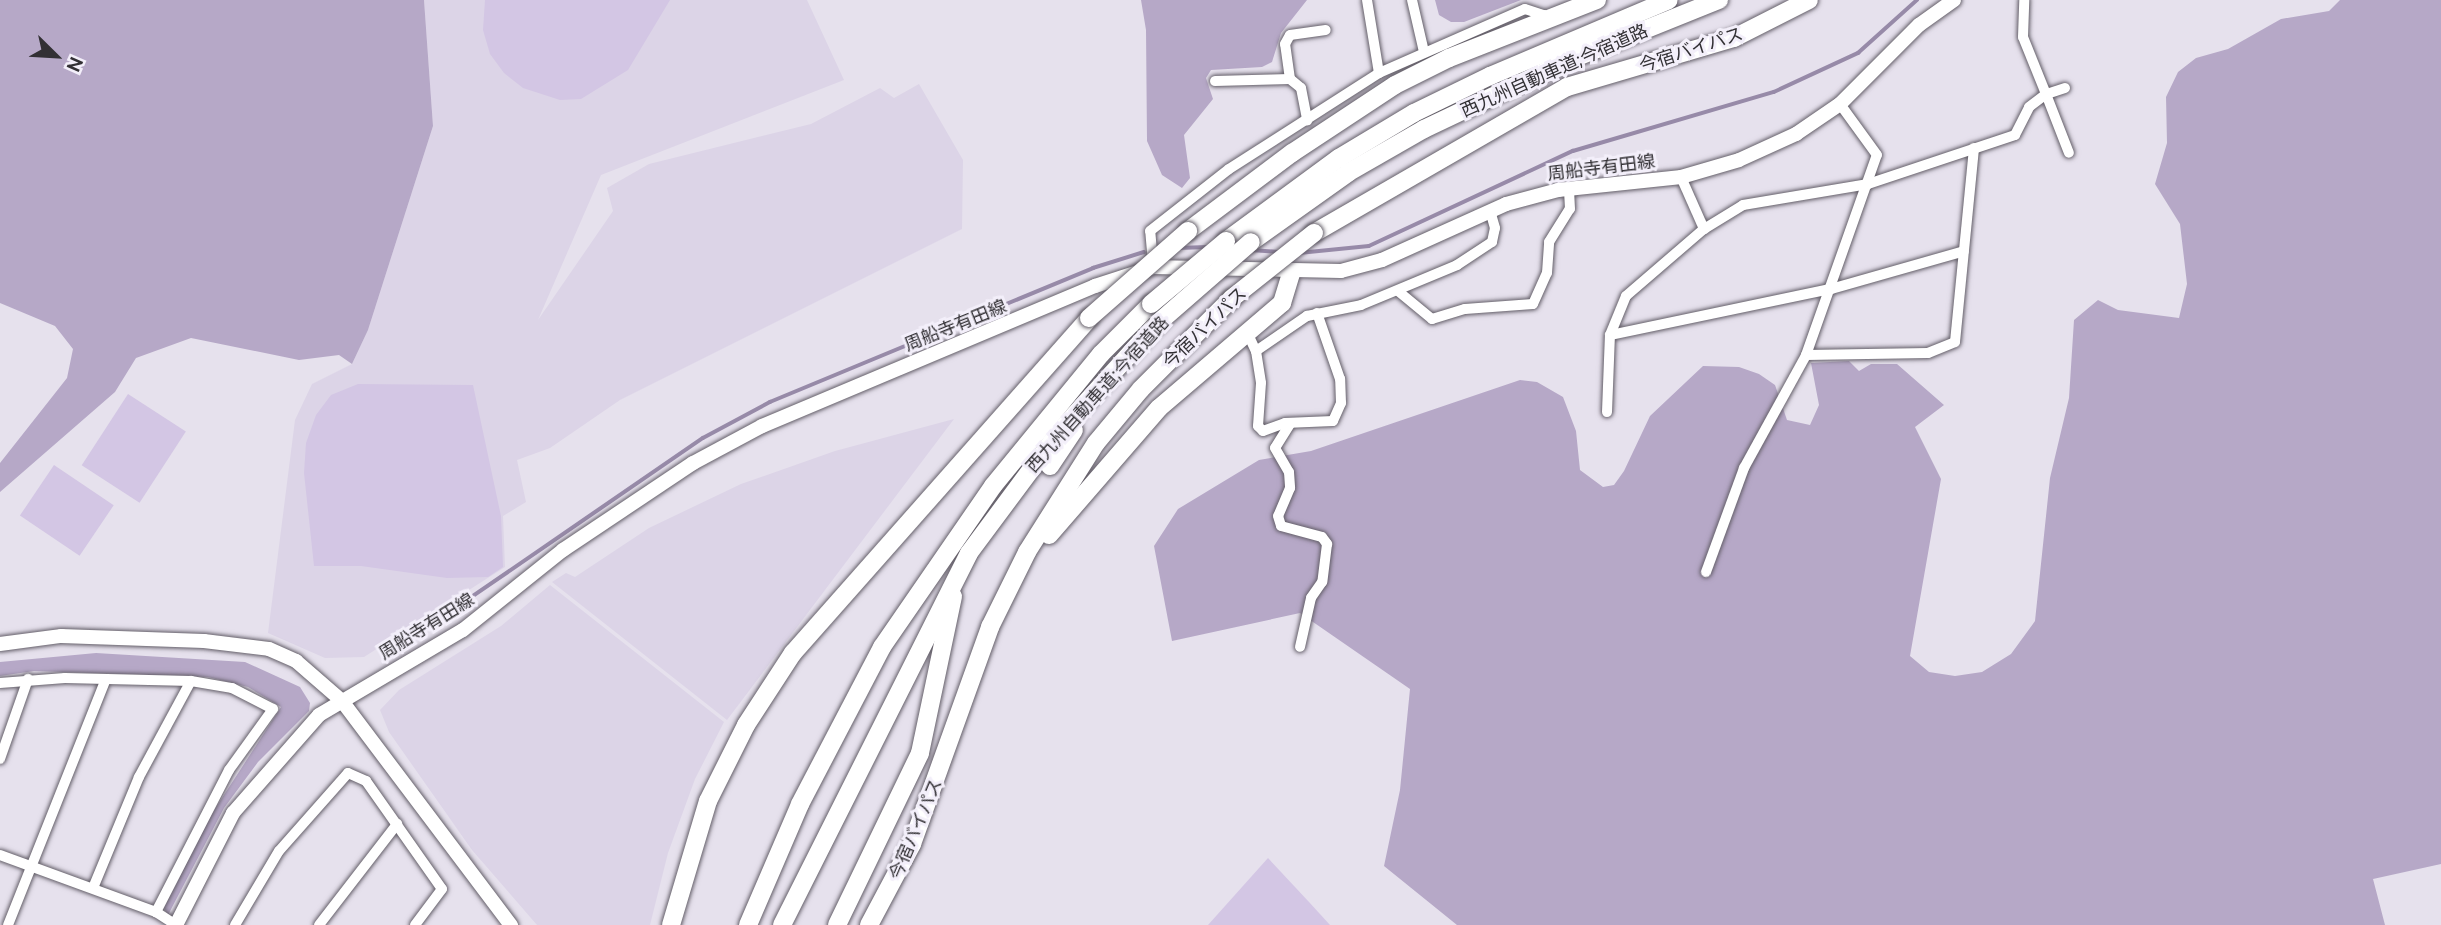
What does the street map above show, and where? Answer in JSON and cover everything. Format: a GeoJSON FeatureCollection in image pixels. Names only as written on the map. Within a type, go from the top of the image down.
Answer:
{"type":"FeatureCollection","features":[{"type":"Feature","properties":{"kind":"highway"},"geometry":{"type":"LineString","coordinates":[[671,925],[708,801],[746,725],[793,653],[1089,318],[1188,231],[1292,153],[1395,85],[1449,58],[1597,0]]}},
{"type":"Feature","properties":{"kind":"highway","name":"西九州自動車道;今宿道路"},"geometry":{"type":"LineString","coordinates":[[748,925],[765,879],[857,689],[993,486],[1101,354],[1151,304],[1284,196],[1425,108],[1669,0]]}},
{"type":"Feature","properties":{"kind":"highway","name":"西九州自動車道;今宿道路"},"geometry":{"type":"LineString","coordinates":[[782,925],[969,553],[1059,432],[1158,323],[1251,242],[1349,172],[1498,92],[1720,0]]}},
{"type":"Feature","properties":{"kind":"highway","name":"今宿バイパス"},"geometry":{"type":"LineString","coordinates":[[869,925],[912,844],[990,627],[1053,508],[1096,443],[1141,389],[1231,299],[1314,233],[1567,87],[1734,38],[1808,0]]}},
{"type":"Feature","properties":{"kind":"highway"},"geometry":{"type":"LineString","coordinates":[[936,783],[1013,596],[1060,519],[1159,408],[1282,303],[1291,273]]}},
{"type":"Feature","properties":{"kind":"highway"},"geometry":{"type":"LineString","coordinates":[[1050,466],[1115,369]]}},
{"type":"Feature","properties":{"kind":"highway"},"geometry":{"type":"LineString","coordinates":[[837,925],[920,753],[940,666],[948,608],[969,553]]}},
{"type":"Feature","properties":{"kind":"highway"},"geometry":{"type":"LineString","coordinates":[[940,666],[954,631]]}},
{"type":"Feature","properties":{"kind":"main road","name":"周船寺有田線"},"geometry":{"type":"LineString","coordinates":[[176,925],[216,840],[242,801],[318,715],[463,630],[562,550],[636,499],[762,426],[1095,286],[1153,267],[1291,273],[1341,271],[1382,260],[1490,210],[1569,188],[1681,177],[1769,147],[1840,104],[1919,25],[1954,0]]}},
{"type":"Feature","properties":{"kind":"main road"},"geometry":{"type":"LineString","coordinates":[[0,644],[61,636],[248,645],[296,661],[342,701],[455,856],[511,925]]}},
{"type":"Feature","properties":{"kind":"street"},"geometry":{"type":"LineString","coordinates":[[1367,0],[1379,73]]}},
{"type":"Feature","properties":{"kind":"street"},"geometry":{"type":"LineString","coordinates":[[1412,0],[1424,52]]}},
{"type":"Feature","properties":{"kind":"street"},"geometry":{"type":"LineString","coordinates":[[2024,0],[2023,37],[2069,153]]}},
{"type":"Feature","properties":{"kind":"street"},"geometry":{"type":"LineString","coordinates":[[1153,267],[1150,231],[1229,169],[1379,73],[1525,9],[1544,15],[1545,22]]}},
{"type":"Feature","properties":{"kind":"street"},"geometry":{"type":"LineString","coordinates":[[1290,79],[1285,44],[1290,35],[1326,30]]}},
{"type":"Feature","properties":{"kind":"street"},"geometry":{"type":"LineString","coordinates":[[1214,81],[1290,79],[1301,88],[1307,120]]}},
{"type":"Feature","properties":{"kind":"street"},"geometry":{"type":"LineString","coordinates":[[1607,412],[1611,335],[1626,296],[1704,229],[1743,205],[1868,184],[2015,135],[2029,107],[2046,94],[2065,88]]}},
{"type":"Feature","properties":{"kind":"street"},"geometry":{"type":"LineString","coordinates":[[1706,572],[1744,468],[1806,355],[1877,155],[1840,104]]}},
{"type":"Feature","properties":{"kind":"street"},"geometry":{"type":"LineString","coordinates":[[1806,355],[1928,353],[1955,342],[1974,148]]}},
{"type":"Feature","properties":{"kind":"street"},"geometry":{"type":"LineString","coordinates":[[1681,177],[1704,229]]}},
{"type":"Feature","properties":{"kind":"street"},"geometry":{"type":"LineString","coordinates":[[1398,291],[1401,298],[1432,319],[1465,309],[1533,304],[1542,292],[1549,242],[1570,209],[1569,188]]}},
{"type":"Feature","properties":{"kind":"street"},"geometry":{"type":"LineString","coordinates":[[1256,351],[1317,313],[1361,305],[1480,254],[1492,242],[1495,228],[1490,210]]}},
{"type":"Feature","properties":{"kind":"street"},"geometry":{"type":"LineString","coordinates":[[1611,335],[1831,289],[1964,251]]}},
{"type":"Feature","properties":{"kind":"street"},"geometry":{"type":"LineString","coordinates":[[1247,332],[1256,351],[1261,383],[1258,426],[1263,431],[1290,424],[1333,421],[1341,403],[1340,379],[1317,313]]}},
{"type":"Feature","properties":{"kind":"street"},"geometry":{"type":"LineString","coordinates":[[1290,424],[1275,448],[1289,472],[1290,488],[1278,516],[1282,526],[1322,537],[1327,544],[1322,582],[1311,598],[1300,647]]}},
{"type":"Feature","properties":{"kind":"street"},"geometry":{"type":"LineString","coordinates":[[0,760],[28,679]]}},
{"type":"Feature","properties":{"kind":"street"},"geometry":{"type":"LineString","coordinates":[[0,683],[28,679],[191,681],[232,688],[273,709],[229,770],[156,912]]}},
{"type":"Feature","properties":{"kind":"street"},"geometry":{"type":"LineString","coordinates":[[8,925],[105,681]]}},
{"type":"Feature","properties":{"kind":"street"},"geometry":{"type":"LineString","coordinates":[[93,888],[139,777],[191,681]]}},
{"type":"Feature","properties":{"kind":"street"},"geometry":{"type":"LineString","coordinates":[[235,925],[279,851],[336,782],[348,774],[366,781],[442,889],[415,925]]}},
{"type":"Feature","properties":{"kind":"street"},"geometry":{"type":"LineString","coordinates":[[319,925],[397,824]]}},
{"type":"Feature","properties":{"kind":"street"},"geometry":{"type":"LineString","coordinates":[[0,855],[156,912],[176,925]]}},
{"type":"Feature","properties":{"kind":"shaded area"},"geometry":{"type":"Polygon","coordinates":[[[0,0],[424,0],[433,126],[368,330],[352,364],[339,355],[299,360],[191,338],[136,358],[115,392],[0,492],[0,463],[67,378],[73,349],[55,326],[0,303],[0,0]]]}},
{"type":"Feature","properties":{"kind":"shaded area"},"geometry":{"type":"Polygon","coordinates":[[[424,0],[807,0],[844,80],[601,175],[538,320],[613,211],[607,188],[649,164],[811,124],[880,88],[894,98],[919,84],[963,160],[962,229],[620,400],[550,448],[517,460],[526,502],[503,516],[505,567],[364,657],[325,658],[268,633],[295,420],[312,384],[352,364],[368,330],[433,126],[424,0]]]}},
{"type":"Feature","properties":{"kind":"shaded area"},"geometry":{"type":"Polygon","coordinates":[[[485,0],[670,0],[628,70],[581,99],[560,100],[523,88],[504,73],[490,54],[483,30],[485,0]]]}},
{"type":"Feature","properties":{"kind":"shaded area"},"geometry":{"type":"Polygon","coordinates":[[[1141,0],[1307,0],[1281,33],[1272,62],[1262,67],[1211,70],[1206,78],[1213,99],[1184,135],[1190,178],[1182,188],[1162,175],[1147,141],[1146,30],[1141,0]]]}},
{"type":"Feature","properties":{"kind":"shaded area"},"geometry":{"type":"Polygon","coordinates":[[[1435,0],[1521,0],[1464,22],[1451,22],[1439,15],[1435,0]]]}},
{"type":"Feature","properties":{"kind":"shaded area"},"geometry":{"type":"Polygon","coordinates":[[[2340,0],[2441,0],[2441,864],[2373,879],[2385,925],[1457,925],[1384,866],[1400,790],[1410,689],[1300,613],[1172,641],[1154,546],[1178,509],[1259,460],[1311,451],[1520,380],[1537,382],[1563,397],[1576,431],[1580,470],[1603,487],[1614,485],[1624,471],[1650,416],[1703,366],[1739,367],[1759,374],[1775,385],[1787,420],[1810,425],[1819,405],[1811,363],[1849,361],[1859,371],[1871,364],[1897,364],[1944,405],[1915,427],[1941,479],[1910,656],[1929,672],[1955,676],[1982,672],[2011,654],[2035,621],[2050,478],[2069,398],[2074,320],[2098,300],[2118,310],[2179,318],[2187,284],[2180,224],[2155,184],[2167,143],[2166,97],[2178,72],[2196,58],[2228,49],[2281,19],[2329,11],[2340,0]]]}},
{"type":"Feature","properties":{"kind":"shaded area"},"geometry":{"type":"Polygon","coordinates":[[[358,384],[473,385],[501,516],[503,567],[488,577],[447,578],[361,566],[314,566],[304,473],[306,443],[316,415],[331,395],[358,384]]]}},
{"type":"Feature","properties":{"kind":"shaded area"},"geometry":{"type":"Polygon","coordinates":[[[128,394],[186,432],[140,503],[82,465],[128,394]]]}},
{"type":"Feature","properties":{"kind":"shaded area"},"geometry":{"type":"Polygon","coordinates":[[[954,419],[727,720],[552,582],[566,573],[575,577],[649,528],[741,484],[835,451],[954,419]]]}},
{"type":"Feature","properties":{"kind":"shaded area"},"geometry":{"type":"Polygon","coordinates":[[[54,465],[114,505],[80,556],[20,516],[54,465]]]}},
{"type":"Feature","properties":{"kind":"shaded area"},"geometry":{"type":"Polygon","coordinates":[[[550,585],[724,722],[695,779],[668,853],[650,925],[537,925],[472,850],[389,732],[380,710],[399,690],[501,626],[550,585]]]}},
{"type":"Feature","properties":{"kind":"shaded area"},"geometry":{"type":"Polygon","coordinates":[[[96,653],[245,662],[300,687],[310,703],[309,711],[258,762],[224,808],[168,915],[164,908],[211,815],[281,707],[248,687],[208,677],[34,671],[0,676],[0,662],[96,653]]]}},
{"type":"Feature","properties":{"kind":"shaded area"},"geometry":{"type":"Polygon","coordinates":[[[1268,858],[1309,902],[1330,925],[1208,925],[1268,858]]]}},
{"type":"Feature","properties":{"kind":"waterway"},"geometry":{"type":"LineString","coordinates":[[1299,253],[1369,246],[1573,151],[1774,92],[1858,53],[1917,0]]}},
{"type":"Feature","properties":{"kind":"waterway"},"geometry":{"type":"LineString","coordinates":[[1177,248],[1208,247]]}},
{"type":"Feature","properties":{"kind":"waterway"},"geometry":{"type":"LineString","coordinates":[[1251,250],[1278,252]]}},
{"type":"Feature","properties":{"kind":"waterway"},"geometry":{"type":"LineString","coordinates":[[457,607],[703,438],[770,402],[1093,268],[1144,252]]}}]}
